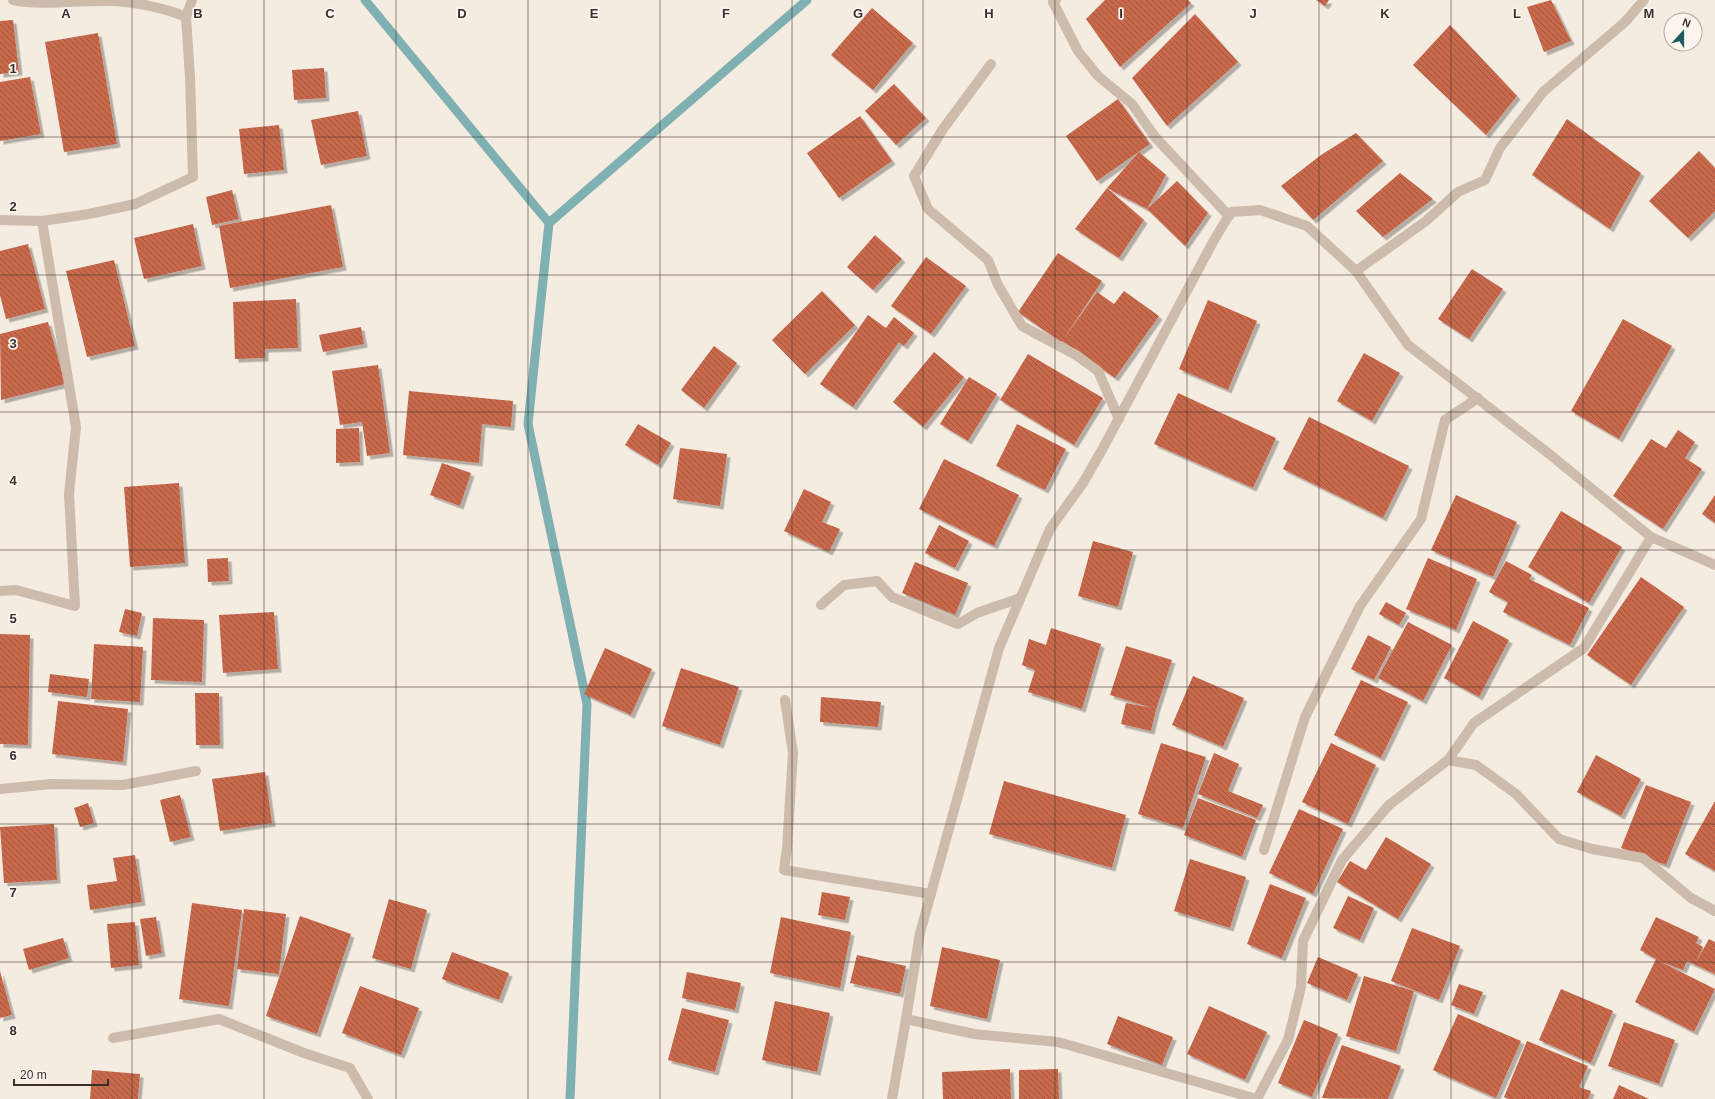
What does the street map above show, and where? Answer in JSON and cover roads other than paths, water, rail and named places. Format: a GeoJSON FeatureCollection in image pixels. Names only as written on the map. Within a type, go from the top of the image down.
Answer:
{"type":"FeatureCollection","features":[{"type":"Feature","properties":{"kind":"street"},"geometry":{"type":"LineString","coordinates":[[13,0],[29,3],[110,1],[168,9],[186,17]]}},
{"type":"Feature","properties":{"kind":"street"},"geometry":{"type":"LineString","coordinates":[[0,220],[42,221],[89,214],[135,204],[193,177],[190,77],[186,17],[192,0]]}},
{"type":"Feature","properties":{"kind":"street"},"geometry":{"type":"LineString","coordinates":[[1056,0],[1053,2],[1078,51],[1098,76],[1132,104],[1155,137],[1229,216]]}},
{"type":"Feature","properties":{"kind":"street"},"geometry":{"type":"LineString","coordinates":[[1356,271],[1426,221],[1458,192],[1485,180],[1500,148],[1543,92],[1625,22],[1644,0]]}},
{"type":"Feature","properties":{"kind":"street"},"geometry":{"type":"LineString","coordinates":[[991,64],[943,129],[914,176],[928,209],[988,260],[998,284],[1022,326],[1076,355],[1098,371],[1119,418]]}},
{"type":"Feature","properties":{"kind":"street"},"geometry":{"type":"LineString","coordinates":[[892,1099],[920,933],[999,648],[1050,529],[1083,483],[1214,240],[1231,212],[1260,210],[1307,226],[1356,271],[1408,344],[1548,453],[1651,537],[1715,565]]}},
{"type":"Feature","properties":{"kind":"street"},"geometry":{"type":"LineString","coordinates":[[0,591],[16,590],[76,606],[69,494],[76,427],[42,221]]}},
{"type":"Feature","properties":{"kind":"street"},"geometry":{"type":"LineString","coordinates":[[1264,850],[1305,717],[1360,606],[1421,519],[1445,420],[1478,398]]}},
{"type":"Feature","properties":{"kind":"street"},"geometry":{"type":"LineString","coordinates":[[906,1019],[974,1034],[1058,1042],[1257,1099],[1288,1040],[1301,987],[1303,941],[1342,860],[1389,805],[1448,760],[1474,723],[1584,648],[1651,537]]}},
{"type":"Feature","properties":{"kind":"street"},"geometry":{"type":"LineString","coordinates":[[821,605],[844,586],[876,581],[892,597],[958,624],[976,613],[1020,598]]}},
{"type":"Feature","properties":{"kind":"street"},"geometry":{"type":"LineString","coordinates":[[785,700],[793,753],[787,848],[784,870],[930,894]]}},
{"type":"Feature","properties":{"kind":"street"},"geometry":{"type":"LineString","coordinates":[[1448,760],[1476,765],[1516,794],[1559,839],[1592,848],[1643,858],[1691,898],[1715,911]]}},
{"type":"Feature","properties":{"kind":"street"},"geometry":{"type":"LineString","coordinates":[[0,789],[52,784],[123,785],[196,771]]}},
{"type":"Feature","properties":{"kind":"street"},"geometry":{"type":"LineString","coordinates":[[113,1038],[219,1019],[304,1053],[350,1068],[368,1099]]}},
{"type":"Feature","properties":{"kind":"waterway"},"geometry":{"type":"LineString","coordinates":[[365,0],[549,223],[528,424],[587,704],[570,1099]]}},
{"type":"Feature","properties":{"kind":"waterway"},"geometry":{"type":"LineString","coordinates":[[549,223],[807,0]]}}]}
